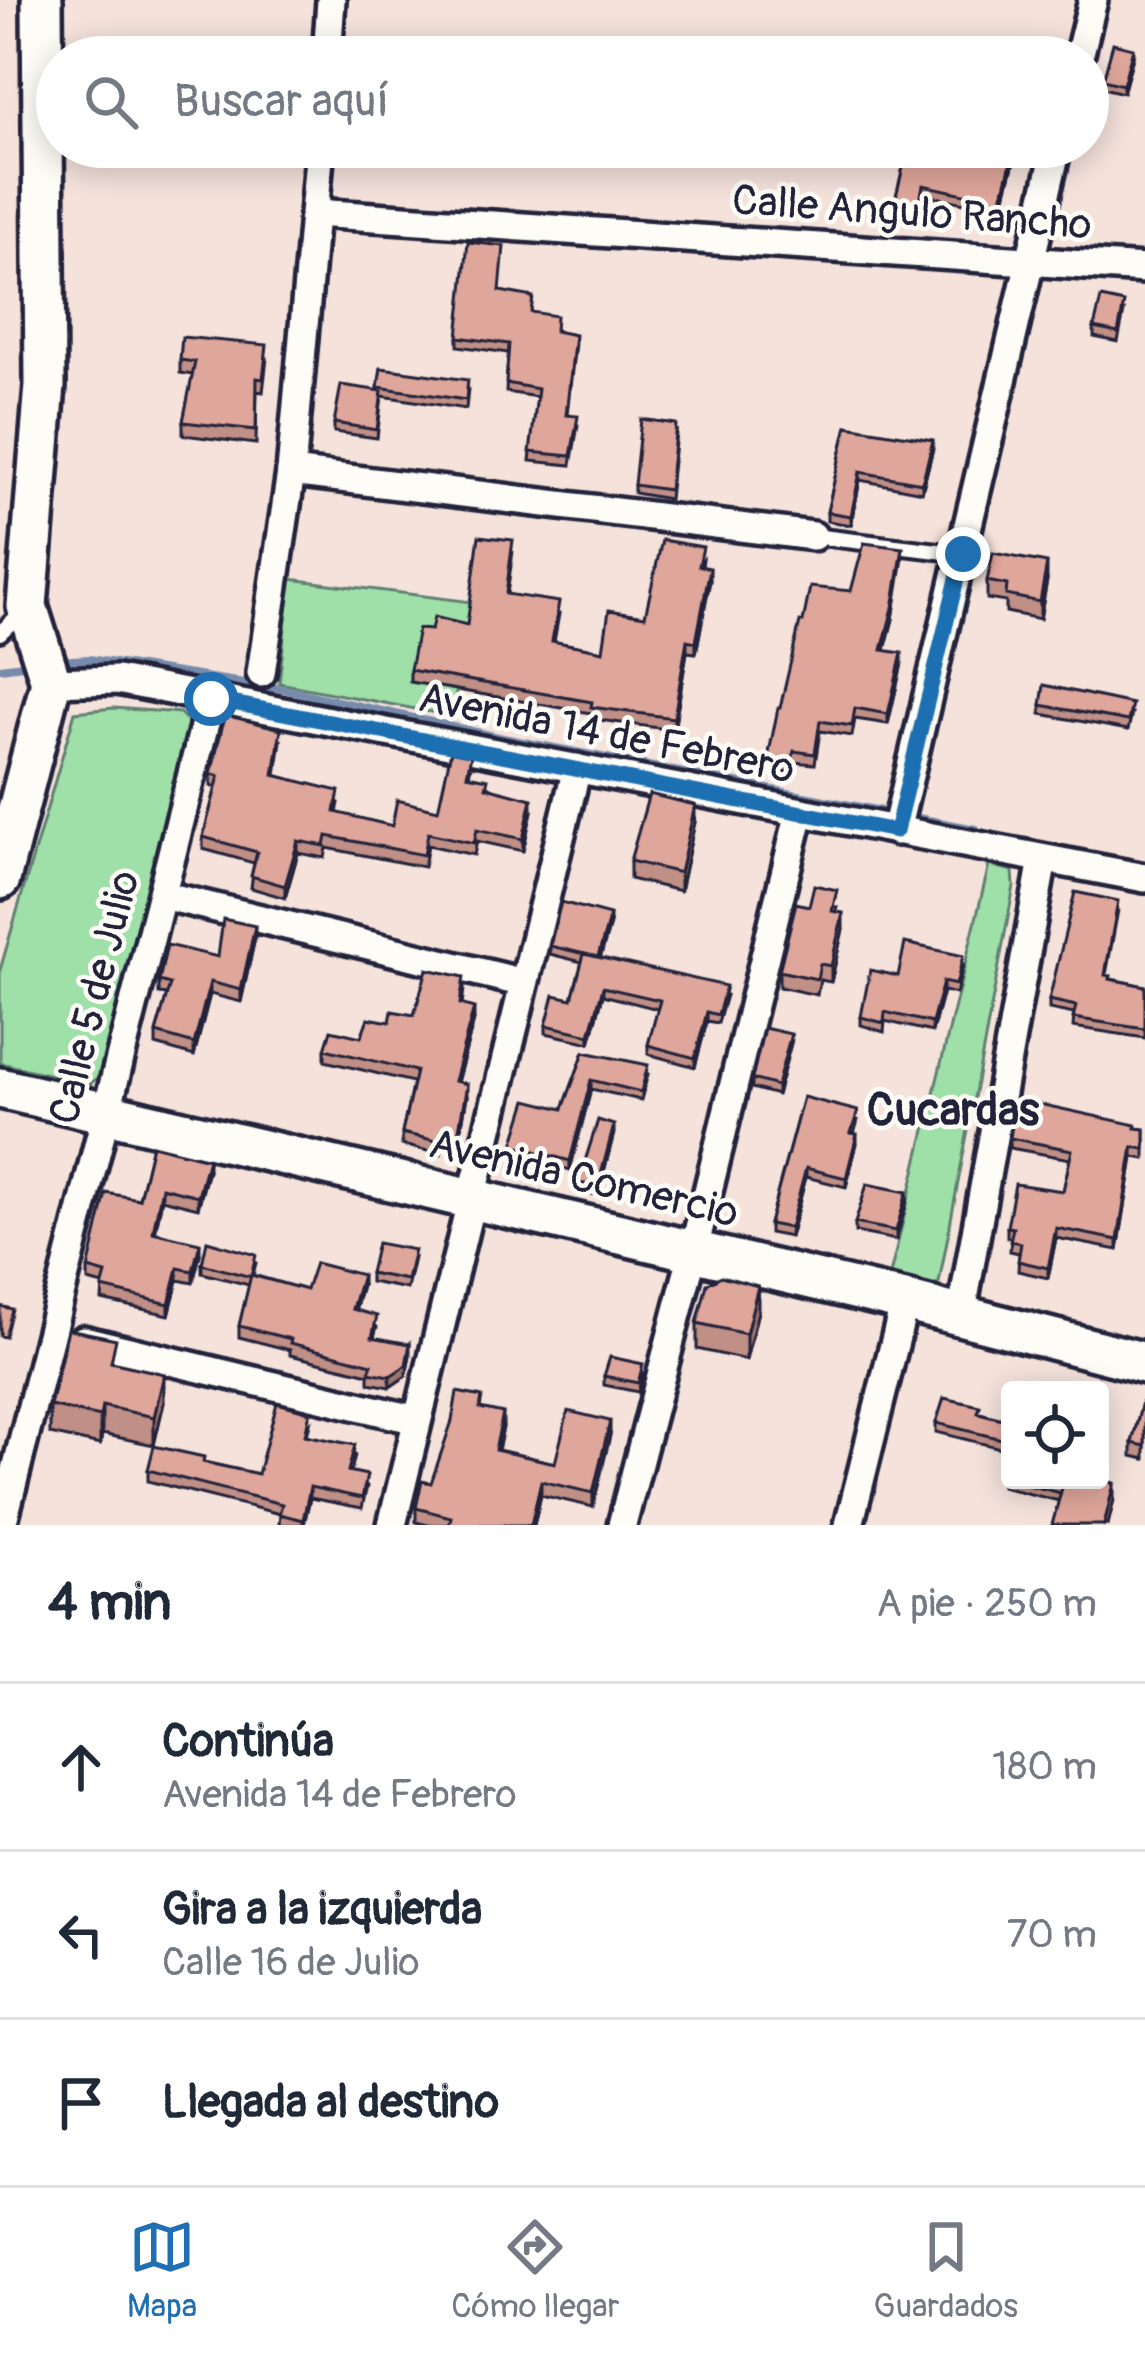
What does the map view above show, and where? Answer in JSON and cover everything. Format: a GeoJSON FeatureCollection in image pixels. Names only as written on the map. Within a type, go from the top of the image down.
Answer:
{"type":"FeatureCollection","features":[{"type":"Feature","properties":{"kind":"street"},"geometry":{"type":"LineString","coordinates":[[42,0],[42,36]]}},
{"type":"Feature","properties":{"kind":"street"},"geometry":{"type":"LineString","coordinates":[[328,36],[331,0]]}},
{"type":"Feature","properties":{"kind":"street"},"geometry":{"type":"LineString","coordinates":[[1084,36],[1093,0]]}},
{"type":"Feature","properties":{"kind":"street"},"geometry":{"type":"LineString","coordinates":[[0,879],[51,682],[14,620],[45,385],[43,168]]}},
{"type":"Feature","properties":{"kind":"street"},"geometry":{"type":"LineString","coordinates":[[261,673],[291,472],[318,168]]}},
{"type":"Feature","properties":{"kind":"street"},"geometry":{"type":"LineString","coordinates":[[900,818],[1053,168]]}},
{"type":"Feature","properties":{"kind":"street","name":"Calle Angulo Rancho"},"geometry":{"type":"LineString","coordinates":[[315,213],[1145,268]]}},
{"type":"Feature","properties":{"kind":"street"},"geometry":{"type":"LineString","coordinates":[[291,472],[813,536]]}},
{"type":"Feature","properties":{"kind":"street","name":"Avenida 14 de Febrero"},"geometry":{"type":"LineString","coordinates":[[51,682],[117,680],[800,812],[900,818],[1043,859],[1145,878]]}},
{"type":"Feature","properties":{"kind":"street","name":"Calle 5 de Julio"},"geometry":{"type":"LineString","coordinates":[[2,1525],[211,699]]}},
{"type":"Feature","properties":{"kind":"street"},"geometry":{"type":"LineString","coordinates":[[392,1525],[577,768]]}},
{"type":"Feature","properties":{"kind":"street"},"geometry":{"type":"LineString","coordinates":[[622,1525],[800,812]]}},
{"type":"Feature","properties":{"kind":"street"},"geometry":{"type":"LineString","coordinates":[[961,1316],[1043,859]]}},
{"type":"Feature","properties":{"kind":"street"},"geometry":{"type":"LineString","coordinates":[[162,895],[524,983]]}},
{"type":"Feature","properties":{"kind":"street","name":"Avenida Comercio"},"geometry":{"type":"LineString","coordinates":[[0,1088],[905,1301],[1145,1363]]}},
{"type":"Feature","properties":{"kind":"street"},"geometry":{"type":"LineString","coordinates":[[848,1525],[905,1301]]}},
{"type":"Feature","properties":{"kind":"street"},"geometry":{"type":"LineString","coordinates":[[51,1333],[417,1420]]}},
{"type":"Feature","properties":{"kind":"lane"},"geometry":{"type":"LineString","coordinates":[[813,536],[963,554]]}},
{"type":"Feature","properties":{"kind":"green space"},"geometry":{"type":"Polygon","coordinates":[[[290,579],[472,602],[452,716],[279,683],[290,579]]]}},
{"type":"Feature","properties":{"kind":"green space"},"geometry":{"type":"Polygon","coordinates":[[[114,708],[180,713],[190,724],[101,1074],[90,1084],[0,1063],[0,970],[75,712],[114,708]]]}},
{"type":"Feature","properties":{"kind":"green space"},"geometry":{"type":"Polygon","coordinates":[[[989,865],[1013,871],[1014,886],[939,1283],[927,1290],[889,1279],[989,865]]]}},
{"type":"Feature","properties":{"kind":"building"},"geometry":{"type":"Polygon","coordinates":[[[1113,43],[1133,48],[1123,85],[1109,82],[1113,43]]]}},
{"type":"Feature","properties":{"kind":"building"},"geometry":{"type":"Polygon","coordinates":[[[903,168],[1010,168],[1001,202],[923,185],[918,211],[893,209],[903,168]]]}},
{"type":"Feature","properties":{"kind":"building"},"geometry":{"type":"Polygon","coordinates":[[[468,242],[504,246],[500,291],[533,297],[531,312],[556,316],[555,331],[575,335],[566,415],[578,416],[571,456],[530,452],[538,389],[506,383],[509,344],[458,337],[468,242]]]}},
{"type":"Feature","properties":{"kind":"building"},"geometry":{"type":"Polygon","coordinates":[[[1101,298],[1124,303],[1118,333],[1094,328],[1101,298]]]}},
{"type":"Feature","properties":{"kind":"building"},"geometry":{"type":"Polygon","coordinates":[[[182,337],[267,345],[263,379],[257,378],[256,430],[183,422],[195,362],[180,360],[182,337]]]}},
{"type":"Feature","properties":{"kind":"building"},"geometry":{"type":"Polygon","coordinates":[[[381,368],[468,380],[466,400],[378,387],[381,368]]]}},
{"type":"Feature","properties":{"kind":"building"},"geometry":{"type":"Polygon","coordinates":[[[341,385],[382,391],[377,430],[334,423],[341,385]]]}},
{"type":"Feature","properties":{"kind":"building"},"geometry":{"type":"Polygon","coordinates":[[[641,419],[676,424],[669,490],[634,485],[641,419]]]}},
{"type":"Feature","properties":{"kind":"building"},"geometry":{"type":"Polygon","coordinates":[[[847,426],[933,440],[922,483],[860,472],[851,516],[827,512],[847,426]]]}},
{"type":"Feature","properties":{"kind":"building"},"geometry":{"type":"Polygon","coordinates":[[[479,536],[513,540],[506,594],[559,602],[552,641],[603,651],[609,610],[645,616],[662,540],[703,547],[699,566],[710,568],[696,642],[687,640],[674,718],[591,707],[592,702],[410,670],[418,629],[431,630],[434,617],[467,625],[479,536]]]}},
{"type":"Feature","properties":{"kind":"building"},"geometry":{"type":"Polygon","coordinates":[[[864,543],[903,548],[882,650],[902,653],[888,714],[855,708],[852,726],[820,721],[815,754],[794,751],[791,762],[768,758],[810,587],[851,591],[864,543]]]}},
{"type":"Feature","properties":{"kind":"building"},"geometry":{"type":"Polygon","coordinates":[[[993,553],[1047,563],[1040,602],[1006,595],[1007,585],[987,581],[993,553]]]}},
{"type":"Feature","properties":{"kind":"building"},"geometry":{"type":"Polygon","coordinates":[[[1044,685],[1132,704],[1128,721],[1041,705],[1044,685]]]}},
{"type":"Feature","properties":{"kind":"building"},"geometry":{"type":"Polygon","coordinates":[[[225,715],[281,729],[274,775],[339,791],[335,812],[392,826],[397,800],[438,810],[451,751],[471,755],[467,775],[488,779],[486,787],[532,799],[523,839],[477,829],[474,843],[428,833],[424,855],[327,836],[325,846],[298,841],[285,886],[251,876],[257,852],[203,837],[219,776],[211,774],[225,715]]]}},
{"type":"Feature","properties":{"kind":"building"},"geometry":{"type":"Polygon","coordinates":[[[649,794],[695,805],[680,873],[630,861],[649,794]]]}},
{"type":"Feature","properties":{"kind":"building"},"geometry":{"type":"Polygon","coordinates":[[[814,885],[837,890],[832,911],[843,913],[831,966],[820,964],[817,979],[779,971],[796,903],[809,906],[814,885]]]}},
{"type":"Feature","properties":{"kind":"building"},"geometry":{"type":"Polygon","coordinates":[[[1075,892],[1118,901],[1105,975],[1145,986],[1145,1029],[1073,1018],[1076,1006],[1049,1000],[1075,892]]]}},
{"type":"Feature","properties":{"kind":"building"},"geometry":{"type":"Polygon","coordinates":[[[561,902],[610,915],[598,957],[550,946],[561,902]]]}},
{"type":"Feature","properties":{"kind":"building"},"geometry":{"type":"Polygon","coordinates":[[[223,919],[255,926],[241,990],[210,982],[194,1044],[156,1033],[170,984],[159,981],[167,945],[218,957],[223,919]]]}},
{"type":"Feature","properties":{"kind":"building"},"geometry":{"type":"Polygon","coordinates":[[[905,943],[963,956],[956,985],[943,982],[932,1023],[885,1012],[884,1023],[861,1017],[870,970],[898,976],[905,943]]]}},
{"type":"Feature","properties":{"kind":"building"},"geometry":{"type":"Polygon","coordinates":[[[584,954],[726,986],[718,1015],[707,1012],[695,1058],[648,1045],[660,1000],[603,987],[590,1035],[546,1025],[554,995],[572,999],[584,954]]]}},
{"type":"Feature","properties":{"kind":"building"},"geometry":{"type":"Polygon","coordinates":[[[427,969],[464,977],[460,1004],[474,1008],[454,1081],[467,1084],[458,1135],[443,1132],[441,1142],[402,1133],[416,1071],[325,1049],[331,1030],[361,1037],[368,1018],[390,1022],[392,1011],[414,1015],[427,969]]]}},
{"type":"Feature","properties":{"kind":"building"},"geometry":{"type":"Polygon","coordinates":[[[764,1028],[791,1034],[777,1086],[752,1079],[764,1028]]]}},
{"type":"Feature","properties":{"kind":"building"},"geometry":{"type":"Polygon","coordinates":[[[584,1052],[648,1065],[641,1092],[591,1080],[570,1161],[513,1145],[527,1100],[563,1109],[584,1052]]]}},
{"type":"Feature","properties":{"kind":"building"},"geometry":{"type":"Polygon","coordinates":[[[803,1097],[858,1111],[851,1133],[857,1134],[846,1178],[806,1168],[790,1228],[769,1224],[803,1097]]]}},
{"type":"Feature","properties":{"kind":"building"},"geometry":{"type":"Polygon","coordinates":[[[1016,1099],[1145,1129],[1145,1149],[1133,1147],[1118,1240],[1056,1228],[1048,1268],[1018,1261],[1021,1243],[1010,1241],[1013,1228],[1007,1227],[1015,1184],[1063,1191],[1072,1150],[1010,1138],[1016,1099]]]}},
{"type":"Feature","properties":{"kind":"building"},"geometry":{"type":"Polygon","coordinates":[[[598,1120],[614,1125],[598,1186],[578,1183],[598,1120]]]}},
{"type":"Feature","properties":{"kind":"building"},"geometry":{"type":"Polygon","coordinates":[[[152,1145],[208,1159],[198,1196],[162,1187],[153,1232],[200,1243],[193,1271],[178,1268],[169,1304],[102,1288],[106,1274],[88,1269],[106,1193],[139,1199],[152,1145]]]}},
{"type":"Feature","properties":{"kind":"building"},"geometry":{"type":"Polygon","coordinates":[[[867,1184],[907,1192],[896,1231],[855,1223],[867,1184]]]}},
{"type":"Feature","properties":{"kind":"building"},"geometry":{"type":"Polygon","coordinates":[[[207,1241],[256,1255],[251,1277],[202,1264],[207,1241]]]}},
{"type":"Feature","properties":{"kind":"building"},"geometry":{"type":"Polygon","coordinates":[[[377,1243],[414,1250],[407,1280],[370,1273],[377,1243]]]}},
{"type":"Feature","properties":{"kind":"building"},"geometry":{"type":"Polygon","coordinates":[[[315,1263],[362,1275],[352,1309],[377,1316],[372,1337],[410,1344],[406,1365],[390,1376],[369,1372],[372,1364],[239,1326],[251,1275],[306,1290],[315,1263]]]}},
{"type":"Feature","properties":{"kind":"building"},"geometry":{"type":"Polygon","coordinates":[[[721,1276],[758,1286],[746,1334],[697,1323],[707,1284],[721,1276]]]}},
{"type":"Feature","properties":{"kind":"building"},"geometry":{"type":"Polygon","coordinates":[[[0,1306],[12,1309],[5,1337],[0,1336],[0,1306]]]}},
{"type":"Feature","properties":{"kind":"building"},"geometry":{"type":"Polygon","coordinates":[[[68,1329],[116,1339],[111,1362],[164,1374],[154,1417],[102,1406],[100,1417],[50,1406],[68,1329]]]}},
{"type":"Feature","properties":{"kind":"building"},"geometry":{"type":"Polygon","coordinates":[[[610,1357],[643,1364],[638,1383],[604,1376],[610,1357]]]}},
{"type":"Feature","properties":{"kind":"building"},"geometry":{"type":"Polygon","coordinates":[[[1145,1390],[1145,1446],[1132,1443],[1145,1390]]]}},
{"type":"Feature","properties":{"kind":"building"},"geometry":{"type":"Polygon","coordinates":[[[457,1392],[482,1397],[480,1408],[503,1413],[495,1450],[555,1463],[568,1411],[610,1421],[593,1493],[541,1481],[531,1525],[449,1525],[451,1517],[416,1508],[422,1481],[431,1483],[457,1392]]]}},
{"type":"Feature","properties":{"kind":"building"},"geometry":{"type":"Polygon","coordinates":[[[944,1398],[980,1406],[978,1413],[1001,1419],[1001,1439],[936,1423],[944,1398]]]}},
{"type":"Feature","properties":{"kind":"building"},"geometry":{"type":"Polygon","coordinates":[[[277,1403],[310,1412],[305,1435],[355,1445],[348,1471],[367,1475],[362,1498],[310,1487],[303,1520],[279,1514],[282,1504],[148,1470],[154,1446],[258,1474],[277,1403]]]}},
{"type":"Feature","properties":{"kind":"building"},"geometry":{"type":"Polygon","coordinates":[[[1109,1482],[1114,1483],[1104,1525],[1052,1525],[1062,1489],[1109,1489],[1109,1482]]]}},
{"type":"Feature","properties":{"kind":"waterway"},"geometry":{"type":"LineString","coordinates":[[58,661],[89,659],[288,690],[503,738],[892,813]]}},
{"type":"Feature","properties":{"kind":"waterway"},"geometry":{"type":"LineString","coordinates":[[0,668],[31,664]]}},
{"type":"Feature","properties":{"kind":"waterway"},"geometry":{"type":"LineString","coordinates":[[907,816],[976,829]]}},
{"type":"Feature","properties":{"kind":"district","name":"Cucardas"},"geometry":{"type":"Point","coordinates":[953,1109]}},
{"type":"Feature","properties":{"kind":"route"},"geometry":{"type":"LineString","coordinates":[[211,699],[896,831],[963,554]]}}]}
